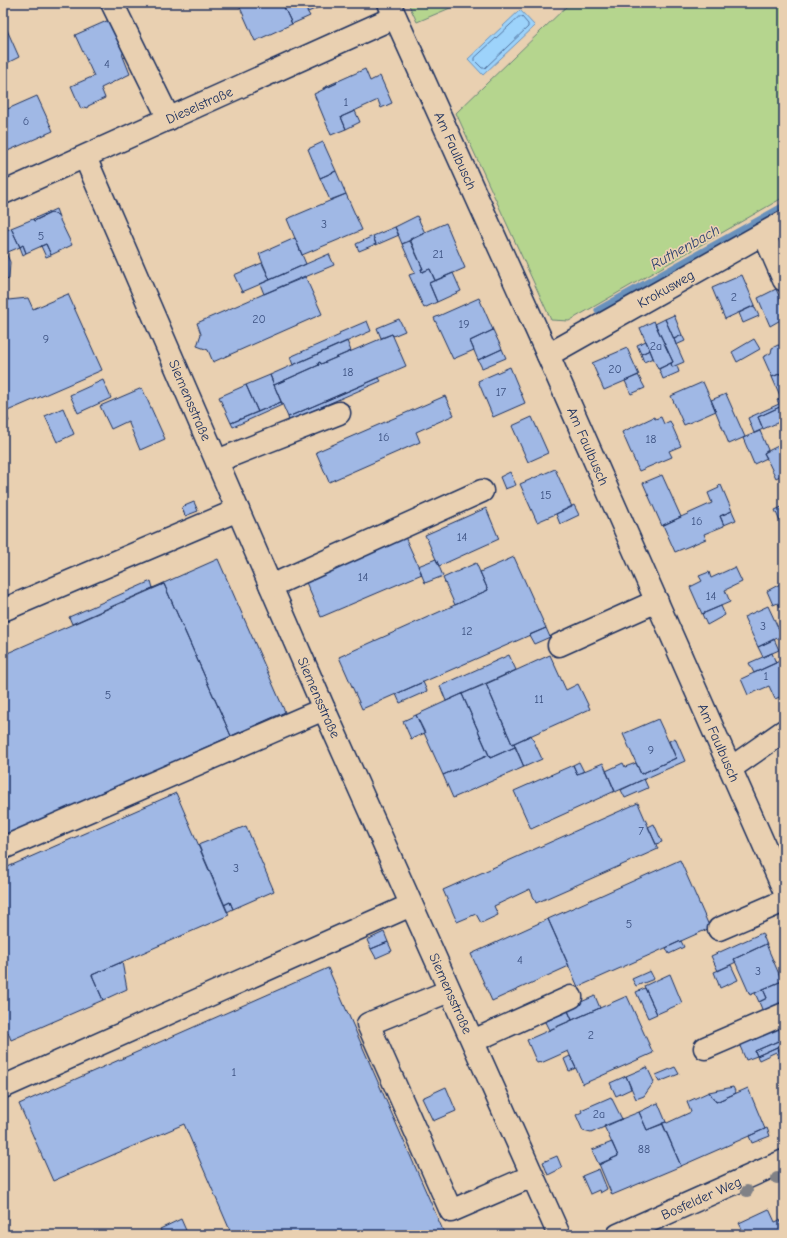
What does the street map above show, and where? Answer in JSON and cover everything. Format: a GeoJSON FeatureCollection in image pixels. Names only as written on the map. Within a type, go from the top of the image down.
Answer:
{"type":"FeatureCollection","features":[{"type":"Feature","properties":{"kind":"street"},"geometry":{"type":"LineString","coordinates":[[112,3],[169,119]]}},
{"type":"Feature","properties":{"kind":"street","name":"Dieselstraße"},"geometry":{"type":"LineString","coordinates":[[3,193],[169,119],[392,10]]}},
{"type":"Feature","properties":{"kind":"street","name":"Am Faulbusch"},"geometry":{"type":"LineString","coordinates":[[392,10],[548,355],[784,890]]}},
{"type":"Feature","properties":{"kind":"street","name":"Siemensstraße"},"geometry":{"type":"LineString","coordinates":[[85,157],[324,710],[559,1235]]}},
{"type":"Feature","properties":{"kind":"street","name":"Krokusweg"},"geometry":{"type":"LineString","coordinates":[[548,355],[784,222]]}},
{"type":"Feature","properties":{"kind":"street"},"geometry":{"type":"LineString","coordinates":[[764,234],[784,280]]}},
{"type":"Feature","properties":{"kind":"street"},"geometry":{"type":"LineString","coordinates":[[217,461],[339,413]]}},
{"type":"Feature","properties":{"kind":"street"},"geometry":{"type":"LineString","coordinates":[[271,586],[482,491]]}},
{"type":"Feature","properties":{"kind":"street"},"geometry":{"type":"LineString","coordinates":[[3,610],[238,510]]}},
{"type":"Feature","properties":{"kind":"street"},"geometry":{"type":"LineString","coordinates":[[559,645],[657,601]]}},
{"type":"Feature","properties":{"kind":"street"},"geometry":{"type":"LineString","coordinates":[[3,848],[324,710]]}},
{"type":"Feature","properties":{"kind":"street"},"geometry":{"type":"LineString","coordinates":[[731,768],[784,731]]}},
{"type":"Feature","properties":{"kind":"street"},"geometry":{"type":"LineString","coordinates":[[720,929],[784,901]]}},
{"type":"Feature","properties":{"kind":"street"},"geometry":{"type":"LineString","coordinates":[[3,1087],[411,905]]}},
{"type":"Feature","properties":{"kind":"street"},"geometry":{"type":"LineString","coordinates":[[449,991],[368,1024],[451,1211],[532,1176]]}},
{"type":"Feature","properties":{"kind":"street"},"geometry":{"type":"LineString","coordinates":[[473,1041],[571,997]]}},
{"type":"Feature","properties":{"kind":"street"},"geometry":{"type":"LineString","coordinates":[[705,1048],[784,1014]]}},
{"type":"Feature","properties":{"kind":"street","name":"Bosfelder Weg"},"geometry":{"type":"LineString","coordinates":[[618,1235],[784,1162]]}},
{"type":"Feature","properties":{"kind":"green space"},"geometry":{"type":"Polygon","coordinates":[[[408,3],[462,3],[417,22],[408,3]]]}},
{"type":"Feature","properties":{"kind":"green space"},"geometry":{"type":"Polygon","coordinates":[[[570,3],[784,3],[784,197],[569,321],[551,320],[456,113],[570,3]]]}},
{"type":"Feature","properties":{"kind":"water"},"geometry":{"type":"Polygon","coordinates":[[[520,10],[535,26],[483,75],[468,59],[520,10]]]}},
{"type":"Feature","properties":{"kind":"building"},"geometry":{"type":"Polygon","coordinates":[[[238,3],[282,3],[292,24],[255,41],[238,3]]]}},
{"type":"Feature","properties":{"kind":"building"},"geometry":{"type":"Polygon","coordinates":[[[282,3],[302,3],[310,16],[292,24],[282,3]]]}},
{"type":"Feature","properties":{"kind":"building"},"geometry":{"type":"Polygon","coordinates":[[[302,3],[318,3],[305,9],[302,3]]]}},
{"type":"Feature","properties":{"kind":"building"},"geometry":{"type":"Polygon","coordinates":[[[318,3],[328,3],[308,12],[306,8],[318,3]]]}},
{"type":"Feature","properties":{"kind":"building"},"geometry":{"type":"Polygon","coordinates":[[[109,20],[124,53],[122,54],[130,74],[101,88],[105,98],[81,109],[71,86],[94,76],[75,35],[109,20]]]}},
{"type":"Feature","properties":{"kind":"building"},"geometry":{"type":"Polygon","coordinates":[[[7,30],[19,57],[3,65],[3,32],[7,30]]]}},
{"type":"Feature","properties":{"kind":"building"},"geometry":{"type":"Polygon","coordinates":[[[365,69],[370,81],[380,76],[392,103],[381,108],[378,100],[341,117],[346,129],[331,135],[314,94],[365,69]]]}},
{"type":"Feature","properties":{"kind":"building"},"geometry":{"type":"Polygon","coordinates":[[[336,82],[337,83],[323,89],[323,88],[336,82]]]}},
{"type":"Feature","properties":{"kind":"building"},"geometry":{"type":"Polygon","coordinates":[[[37,96],[53,131],[3,153],[3,111],[37,96]]]}},
{"type":"Feature","properties":{"kind":"building"},"geometry":{"type":"Polygon","coordinates":[[[355,111],[360,122],[346,129],[341,117],[355,111]]]}},
{"type":"Feature","properties":{"kind":"building"},"geometry":{"type":"Polygon","coordinates":[[[323,142],[336,171],[320,178],[308,149],[323,142]]]}},
{"type":"Feature","properties":{"kind":"building"},"geometry":{"type":"Polygon","coordinates":[[[336,171],[346,194],[330,200],[320,178],[336,171]]]}},
{"type":"Feature","properties":{"kind":"building"},"geometry":{"type":"Polygon","coordinates":[[[346,194],[362,230],[302,255],[287,219],[346,194]]]}},
{"type":"Feature","properties":{"kind":"building"},"geometry":{"type":"Polygon","coordinates":[[[56,209],[59,217],[51,213],[34,221],[33,219],[56,209]]]}},
{"type":"Feature","properties":{"kind":"building"},"geometry":{"type":"Polygon","coordinates":[[[50,213],[58,216],[72,245],[51,255],[46,244],[26,253],[23,245],[20,247],[11,228],[33,219],[34,221],[50,213]]]}},
{"type":"Feature","properties":{"kind":"building"},"geometry":{"type":"Polygon","coordinates":[[[417,216],[425,233],[402,244],[395,227],[417,216]]]}},
{"type":"Feature","properties":{"kind":"building"},"geometry":{"type":"Polygon","coordinates":[[[446,223],[465,268],[435,281],[430,269],[422,272],[421,269],[423,269],[410,239],[446,223]]]}},
{"type":"Feature","properties":{"kind":"building"},"geometry":{"type":"Polygon","coordinates":[[[395,227],[399,235],[376,245],[373,236],[395,227]]]}},
{"type":"Feature","properties":{"kind":"building"},"geometry":{"type":"Polygon","coordinates":[[[11,228],[20,247],[3,254],[3,232],[11,228]]]}},
{"type":"Feature","properties":{"kind":"building"},"geometry":{"type":"Polygon","coordinates":[[[373,236],[376,244],[359,251],[356,244],[373,236]]]}},
{"type":"Feature","properties":{"kind":"building"},"geometry":{"type":"Polygon","coordinates":[[[295,238],[306,264],[270,280],[259,254],[295,238]]]}},
{"type":"Feature","properties":{"kind":"building"},"geometry":{"type":"Polygon","coordinates":[[[410,241],[423,269],[421,269],[422,272],[430,269],[435,280],[429,283],[437,302],[424,308],[409,275],[415,273],[402,244],[410,241]]]}},
{"type":"Feature","properties":{"kind":"building"},"geometry":{"type":"Polygon","coordinates":[[[46,244],[51,255],[46,257],[41,246],[46,244]]]}},
{"type":"Feature","properties":{"kind":"building"},"geometry":{"type":"Polygon","coordinates":[[[23,245],[26,253],[23,255],[20,247],[23,245]]]}},
{"type":"Feature","properties":{"kind":"building"},"geometry":{"type":"Polygon","coordinates":[[[6,253],[10,262],[9,279],[3,281],[3,254],[6,253]]]}},
{"type":"Feature","properties":{"kind":"building"},"geometry":{"type":"Polygon","coordinates":[[[329,254],[334,265],[264,294],[260,284],[329,254]]]}},
{"type":"Feature","properties":{"kind":"building"},"geometry":{"type":"Polygon","coordinates":[[[262,263],[270,280],[242,292],[234,275],[262,263]]]}},
{"type":"Feature","properties":{"kind":"building"},"geometry":{"type":"Polygon","coordinates":[[[453,273],[461,291],[437,302],[429,283],[453,273]]]}},
{"type":"Feature","properties":{"kind":"building"},"geometry":{"type":"Polygon","coordinates":[[[742,275],[755,305],[725,319],[712,288],[742,275]]]}},
{"type":"Feature","properties":{"kind":"building"},"geometry":{"type":"Polygon","coordinates":[[[305,276],[322,314],[213,362],[208,350],[197,346],[201,334],[197,323],[305,276]]]}},
{"type":"Feature","properties":{"kind":"building"},"geometry":{"type":"Polygon","coordinates":[[[776,289],[784,307],[784,318],[770,326],[758,298],[776,289]]]}},
{"type":"Feature","properties":{"kind":"building"},"geometry":{"type":"Polygon","coordinates":[[[3,290],[8,300],[28,298],[33,309],[68,294],[102,370],[3,413],[3,290]]]}},
{"type":"Feature","properties":{"kind":"building"},"geometry":{"type":"Polygon","coordinates":[[[479,298],[493,330],[470,341],[474,350],[453,359],[434,318],[479,298]]]}},
{"type":"Feature","properties":{"kind":"building"},"geometry":{"type":"Polygon","coordinates":[[[754,306],[759,316],[743,323],[739,313],[754,306]]]}},
{"type":"Feature","properties":{"kind":"building"},"geometry":{"type":"Polygon","coordinates":[[[674,315],[682,335],[674,339],[665,319],[674,315]]]}},
{"type":"Feature","properties":{"kind":"building"},"geometry":{"type":"Polygon","coordinates":[[[399,319],[405,331],[393,336],[392,334],[381,338],[377,328],[399,319]]]}},
{"type":"Feature","properties":{"kind":"building"},"geometry":{"type":"Polygon","coordinates":[[[665,319],[684,362],[672,367],[671,363],[673,362],[655,324],[665,319]]]}},
{"type":"Feature","properties":{"kind":"building"},"geometry":{"type":"Polygon","coordinates":[[[367,321],[371,331],[293,365],[290,357],[340,335],[339,333],[367,321]]]}},
{"type":"Feature","properties":{"kind":"building"},"geometry":{"type":"Polygon","coordinates":[[[654,321],[673,362],[658,369],[640,328],[654,321]]]}},
{"type":"Feature","properties":{"kind":"building"},"geometry":{"type":"Polygon","coordinates":[[[493,330],[502,349],[478,360],[470,341],[493,330]]]}},
{"type":"Feature","properties":{"kind":"building"},"geometry":{"type":"Polygon","coordinates":[[[392,334],[406,366],[288,417],[274,385],[319,365],[318,363],[320,362],[321,364],[392,334]]]}},
{"type":"Feature","properties":{"kind":"building"},"geometry":{"type":"Polygon","coordinates":[[[682,335],[685,341],[676,345],[674,339],[682,335]]]}},
{"type":"Feature","properties":{"kind":"building"},"geometry":{"type":"Polygon","coordinates":[[[754,339],[760,349],[737,362],[732,352],[754,339]]]}},
{"type":"Feature","properties":{"kind":"building"},"geometry":{"type":"Polygon","coordinates":[[[347,341],[351,351],[321,364],[320,362],[318,363],[319,365],[274,385],[270,375],[347,341]]]}},
{"type":"Feature","properties":{"kind":"building"},"geometry":{"type":"Polygon","coordinates":[[[646,341],[650,350],[641,354],[637,345],[646,341]]]}},
{"type":"Feature","properties":{"kind":"building"},"geometry":{"type":"Polygon","coordinates":[[[778,345],[784,347],[784,372],[772,377],[763,357],[771,353],[772,348],[778,345]]]}},
{"type":"Feature","properties":{"kind":"building"},"geometry":{"type":"Polygon","coordinates":[[[627,348],[639,375],[604,390],[592,363],[627,348]]]}},
{"type":"Feature","properties":{"kind":"building"},"geometry":{"type":"Polygon","coordinates":[[[502,349],[506,358],[482,368],[478,360],[502,349]]]}},
{"type":"Feature","properties":{"kind":"building"},"geometry":{"type":"Polygon","coordinates":[[[650,350],[653,358],[644,362],[641,354],[650,350]]]}},
{"type":"Feature","properties":{"kind":"building"},"geometry":{"type":"Polygon","coordinates":[[[671,363],[672,367],[677,366],[679,372],[663,379],[659,369],[671,363]]]}},
{"type":"Feature","properties":{"kind":"building"},"geometry":{"type":"Polygon","coordinates":[[[510,367],[525,403],[493,417],[478,381],[510,367]]]}},
{"type":"Feature","properties":{"kind":"building"},"geometry":{"type":"Polygon","coordinates":[[[784,372],[784,396],[781,398],[772,377],[784,372]]]}},
{"type":"Feature","properties":{"kind":"building"},"geometry":{"type":"Polygon","coordinates":[[[270,375],[281,402],[258,412],[246,385],[270,375]]]}},
{"type":"Feature","properties":{"kind":"building"},"geometry":{"type":"Polygon","coordinates":[[[638,375],[645,388],[631,394],[625,381],[638,375]]]}},
{"type":"Feature","properties":{"kind":"building"},"geometry":{"type":"Polygon","coordinates":[[[379,378],[381,381],[289,421],[288,417],[379,378]]]}},
{"type":"Feature","properties":{"kind":"building"},"geometry":{"type":"Polygon","coordinates":[[[103,380],[111,398],[78,413],[70,395],[103,380]]]}},
{"type":"Feature","properties":{"kind":"building"},"geometry":{"type":"Polygon","coordinates":[[[703,382],[716,411],[684,425],[671,396],[703,382]]]}},
{"type":"Feature","properties":{"kind":"building"},"geometry":{"type":"Polygon","coordinates":[[[246,385],[258,412],[231,423],[219,397],[246,385]]]}},
{"type":"Feature","properties":{"kind":"building"},"geometry":{"type":"Polygon","coordinates":[[[142,388],[165,439],[140,450],[128,421],[111,429],[100,406],[142,388]]]}},
{"type":"Feature","properties":{"kind":"building"},"geometry":{"type":"Polygon","coordinates":[[[726,394],[745,437],[729,444],[711,400],[726,394]]]}},
{"type":"Feature","properties":{"kind":"building"},"geometry":{"type":"Polygon","coordinates":[[[445,396],[454,415],[416,432],[420,442],[329,482],[316,452],[445,396]]]}},
{"type":"Feature","properties":{"kind":"building"},"geometry":{"type":"Polygon","coordinates":[[[782,398],[784,405],[758,417],[763,429],[754,433],[748,418],[779,404],[777,400],[782,398]]]}},
{"type":"Feature","properties":{"kind":"building"},"geometry":{"type":"Polygon","coordinates":[[[281,402],[282,405],[233,427],[231,423],[281,402]]]}},
{"type":"Feature","properties":{"kind":"building"},"geometry":{"type":"Polygon","coordinates":[[[784,405],[784,420],[763,429],[758,417],[784,405]]]}},
{"type":"Feature","properties":{"kind":"building"},"geometry":{"type":"Polygon","coordinates":[[[63,408],[74,434],[57,442],[45,416],[63,408]]]}},
{"type":"Feature","properties":{"kind":"building"},"geometry":{"type":"Polygon","coordinates":[[[3,413],[5,413],[9,421],[3,424],[3,413]]]}},
{"type":"Feature","properties":{"kind":"building"},"geometry":{"type":"Polygon","coordinates":[[[532,417],[548,453],[528,462],[512,426],[532,417]]]}},
{"type":"Feature","properties":{"kind":"building"},"geometry":{"type":"Polygon","coordinates":[[[654,417],[655,419],[661,417],[664,424],[670,421],[681,446],[669,451],[672,457],[639,471],[622,432],[654,417]]]}},
{"type":"Feature","properties":{"kind":"building"},"geometry":{"type":"Polygon","coordinates":[[[760,431],[768,450],[764,453],[767,458],[754,464],[743,438],[760,431]]]}},
{"type":"Feature","properties":{"kind":"building"},"geometry":{"type":"Polygon","coordinates":[[[784,443],[784,474],[776,478],[764,453],[784,443]]]}},
{"type":"Feature","properties":{"kind":"building"},"geometry":{"type":"Polygon","coordinates":[[[555,469],[572,507],[537,522],[520,484],[555,469]]]}},
{"type":"Feature","properties":{"kind":"building"},"geometry":{"type":"Polygon","coordinates":[[[510,472],[516,485],[505,489],[500,477],[510,472]]]}},
{"type":"Feature","properties":{"kind":"building"},"geometry":{"type":"Polygon","coordinates":[[[662,475],[681,517],[662,526],[643,483],[662,475]]]}},
{"type":"Feature","properties":{"kind":"building"},"geometry":{"type":"Polygon","coordinates":[[[721,485],[732,511],[720,516],[724,526],[704,534],[706,539],[675,552],[663,525],[712,503],[708,493],[719,488],[718,486],[721,485]]]}},
{"type":"Feature","properties":{"kind":"building"},"geometry":{"type":"Polygon","coordinates":[[[194,502],[198,511],[185,516],[182,507],[194,502]]]}},
{"type":"Feature","properties":{"kind":"building"},"geometry":{"type":"Polygon","coordinates":[[[574,505],[579,515],[560,524],[556,514],[574,505]]]}},
{"type":"Feature","properties":{"kind":"building"},"geometry":{"type":"Polygon","coordinates":[[[784,506],[784,531],[775,510],[784,506]]]}},
{"type":"Feature","properties":{"kind":"building"},"geometry":{"type":"Polygon","coordinates":[[[486,508],[499,539],[439,566],[425,535],[486,508]]]}},
{"type":"Feature","properties":{"kind":"building"},"geometry":{"type":"Polygon","coordinates":[[[732,511],[736,520],[724,525],[720,516],[732,511]]]}},
{"type":"Feature","properties":{"kind":"building"},"geometry":{"type":"Polygon","coordinates":[[[405,537],[422,574],[321,617],[305,580],[405,537]]]}},
{"type":"Feature","properties":{"kind":"building"},"geometry":{"type":"Polygon","coordinates":[[[514,557],[546,628],[362,709],[339,657],[488,590],[480,572],[514,557]]]}},
{"type":"Feature","properties":{"kind":"building"},"geometry":{"type":"Polygon","coordinates":[[[218,559],[285,712],[231,736],[164,584],[148,590],[218,559]]]}},
{"type":"Feature","properties":{"kind":"building"},"geometry":{"type":"Polygon","coordinates":[[[436,559],[443,576],[425,583],[418,566],[436,559]]]}},
{"type":"Feature","properties":{"kind":"building"},"geometry":{"type":"Polygon","coordinates":[[[476,563],[488,590],[455,605],[443,578],[476,563]]]}},
{"type":"Feature","properties":{"kind":"building"},"geometry":{"type":"Polygon","coordinates":[[[735,567],[742,582],[725,590],[730,602],[702,614],[690,587],[702,581],[699,576],[709,572],[711,578],[735,567]]]}},
{"type":"Feature","properties":{"kind":"building"},"geometry":{"type":"Polygon","coordinates":[[[151,581],[153,588],[72,624],[69,617],[151,581]]]}},
{"type":"Feature","properties":{"kind":"building"},"geometry":{"type":"Polygon","coordinates":[[[782,583],[784,588],[784,605],[780,607],[778,603],[773,605],[767,591],[782,583]]]}},
{"type":"Feature","properties":{"kind":"building"},"geometry":{"type":"Polygon","coordinates":[[[164,584],[231,736],[3,837],[3,655],[164,584]]]}},
{"type":"Feature","properties":{"kind":"building"},"geometry":{"type":"Polygon","coordinates":[[[721,606],[725,615],[707,625],[702,614],[721,606]]]}},
{"type":"Feature","properties":{"kind":"building"},"geometry":{"type":"Polygon","coordinates":[[[768,606],[782,636],[758,647],[744,617],[768,606]]]}},
{"type":"Feature","properties":{"kind":"building"},"geometry":{"type":"Polygon","coordinates":[[[546,628],[550,637],[534,644],[529,635],[546,628]]]}},
{"type":"Feature","properties":{"kind":"building"},"geometry":{"type":"Polygon","coordinates":[[[774,639],[779,650],[763,657],[758,647],[774,639]]]}},
{"type":"Feature","properties":{"kind":"building"},"geometry":{"type":"Polygon","coordinates":[[[772,653],[776,663],[754,673],[749,663],[772,653]]]}},
{"type":"Feature","properties":{"kind":"building"},"geometry":{"type":"Polygon","coordinates":[[[509,655],[516,670],[446,701],[440,686],[509,655]]]}},
{"type":"Feature","properties":{"kind":"building"},"geometry":{"type":"Polygon","coordinates":[[[550,655],[566,690],[578,684],[590,709],[512,744],[486,684],[550,655]]]}},
{"type":"Feature","properties":{"kind":"building"},"geometry":{"type":"Polygon","coordinates":[[[784,659],[784,695],[775,699],[769,686],[748,695],[741,679],[784,659]]]}},
{"type":"Feature","properties":{"kind":"building"},"geometry":{"type":"Polygon","coordinates":[[[423,682],[427,691],[400,703],[396,694],[423,682]]]}},
{"type":"Feature","properties":{"kind":"building"},"geometry":{"type":"Polygon","coordinates":[[[486,684],[512,744],[514,743],[515,747],[490,758],[462,694],[486,684]]]}},
{"type":"Feature","properties":{"kind":"building"},"geometry":{"type":"Polygon","coordinates":[[[462,694],[489,755],[443,775],[416,715],[462,694]]]}},
{"type":"Feature","properties":{"kind":"building"},"geometry":{"type":"Polygon","coordinates":[[[416,715],[425,733],[411,739],[403,721],[416,715]]]}},
{"type":"Feature","properties":{"kind":"building"},"geometry":{"type":"Polygon","coordinates":[[[658,719],[676,758],[641,774],[623,734],[658,719]]]}},
{"type":"Feature","properties":{"kind":"building"},"geometry":{"type":"Polygon","coordinates":[[[531,735],[542,759],[524,767],[514,743],[531,735]]]}},
{"type":"Feature","properties":{"kind":"building"},"geometry":{"type":"Polygon","coordinates":[[[675,738],[685,761],[615,792],[606,771],[623,763],[625,767],[636,763],[641,774],[676,758],[669,741],[675,738]]]}},
{"type":"Feature","properties":{"kind":"building"},"geometry":{"type":"Polygon","coordinates":[[[515,747],[524,767],[453,798],[443,775],[489,755],[490,758],[515,747]]]}},
{"type":"Feature","properties":{"kind":"building"},"geometry":{"type":"Polygon","coordinates":[[[579,762],[584,772],[577,774],[573,765],[579,762]]]}},
{"type":"Feature","properties":{"kind":"building"},"geometry":{"type":"Polygon","coordinates":[[[603,763],[615,791],[531,829],[514,791],[573,765],[577,774],[603,763]]]}},
{"type":"Feature","properties":{"kind":"building"},"geometry":{"type":"Polygon","coordinates":[[[644,779],[648,788],[625,798],[621,790],[644,779]]]}},
{"type":"Feature","properties":{"kind":"building"},"geometry":{"type":"Polygon","coordinates":[[[176,793],[229,915],[92,975],[103,1000],[11,1040],[8,1032],[3,1034],[3,869],[176,793]]]}},
{"type":"Feature","properties":{"kind":"building"},"geometry":{"type":"Polygon","coordinates":[[[638,803],[658,849],[536,903],[530,889],[494,906],[498,915],[481,923],[476,914],[457,922],[443,890],[638,803]]]}},
{"type":"Feature","properties":{"kind":"building"},"geometry":{"type":"Polygon","coordinates":[[[654,824],[662,842],[656,844],[648,827],[654,824]]]}},
{"type":"Feature","properties":{"kind":"building"},"geometry":{"type":"Polygon","coordinates":[[[246,826],[274,891],[233,909],[230,902],[224,905],[198,845],[246,826]]]}},
{"type":"Feature","properties":{"kind":"building"},"geometry":{"type":"Polygon","coordinates":[[[680,860],[710,928],[578,987],[548,919],[680,860]]]}},
{"type":"Feature","properties":{"kind":"building"},"geometry":{"type":"Polygon","coordinates":[[[230,902],[233,909],[227,912],[224,905],[230,902]]]}},
{"type":"Feature","properties":{"kind":"building"},"geometry":{"type":"Polygon","coordinates":[[[548,919],[569,966],[492,1001],[471,954],[548,919]]]}},
{"type":"Feature","properties":{"kind":"building"},"geometry":{"type":"Polygon","coordinates":[[[384,932],[388,942],[371,949],[367,940],[384,932]]]}},
{"type":"Feature","properties":{"kind":"building"},"geometry":{"type":"Polygon","coordinates":[[[762,933],[767,945],[766,944],[734,959],[736,962],[718,971],[711,956],[762,933]]]}},
{"type":"Feature","properties":{"kind":"building"},"geometry":{"type":"Polygon","coordinates":[[[681,941],[684,947],[669,954],[666,948],[681,941]]]}},
{"type":"Feature","properties":{"kind":"building"},"geometry":{"type":"Polygon","coordinates":[[[388,942],[392,951],[376,958],[371,949],[388,942]]]}},
{"type":"Feature","properties":{"kind":"building"},"geometry":{"type":"Polygon","coordinates":[[[766,944],[782,981],[750,995],[734,959],[766,944]]]}},
{"type":"Feature","properties":{"kind":"building"},"geometry":{"type":"Polygon","coordinates":[[[122,962],[127,989],[103,1000],[92,975],[122,962]]]}},
{"type":"Feature","properties":{"kind":"building"},"geometry":{"type":"Polygon","coordinates":[[[731,965],[738,980],[720,988],[714,972],[731,965]]]}},
{"type":"Feature","properties":{"kind":"building"},"geometry":{"type":"Polygon","coordinates":[[[328,968],[445,1235],[232,1235],[184,1124],[53,1181],[19,1104],[328,968]]]}},
{"type":"Feature","properties":{"kind":"building"},"geometry":{"type":"Polygon","coordinates":[[[650,971],[654,979],[636,986],[632,979],[650,971]]]}},
{"type":"Feature","properties":{"kind":"building"},"geometry":{"type":"Polygon","coordinates":[[[670,974],[682,1003],[657,1014],[644,986],[670,974]]]}},
{"type":"Feature","properties":{"kind":"building"},"geometry":{"type":"Polygon","coordinates":[[[782,979],[784,984],[784,1006],[764,1014],[759,1002],[767,998],[763,989],[782,981],[782,979]]]}},
{"type":"Feature","properties":{"kind":"building"},"geometry":{"type":"Polygon","coordinates":[[[645,988],[657,1014],[648,1018],[636,992],[645,988]]]}},
{"type":"Feature","properties":{"kind":"building"},"geometry":{"type":"Polygon","coordinates":[[[763,989],[767,998],[759,1002],[755,993],[763,989]]]}},
{"type":"Feature","properties":{"kind":"building"},"geometry":{"type":"Polygon","coordinates":[[[595,996],[600,1008],[572,1020],[567,1008],[595,996]]]}},
{"type":"Feature","properties":{"kind":"building"},"geometry":{"type":"Polygon","coordinates":[[[627,996],[653,1053],[583,1084],[568,1051],[541,1063],[537,1063],[527,1040],[627,996]]]}},
{"type":"Feature","properties":{"kind":"building"},"geometry":{"type":"Polygon","coordinates":[[[568,1011],[572,1020],[549,1030],[545,1022],[568,1011]]]}},
{"type":"Feature","properties":{"kind":"building"},"geometry":{"type":"Polygon","coordinates":[[[778,1026],[783,1039],[755,1051],[757,1056],[746,1060],[739,1044],[778,1026]]]}},
{"type":"Feature","properties":{"kind":"building"},"geometry":{"type":"Polygon","coordinates":[[[783,1039],[784,1044],[757,1056],[755,1051],[783,1039]]]}},
{"type":"Feature","properties":{"kind":"building"},"geometry":{"type":"Polygon","coordinates":[[[784,1044],[784,1061],[777,1046],[784,1044]]]}},
{"type":"Feature","properties":{"kind":"building"},"geometry":{"type":"Polygon","coordinates":[[[777,1047],[784,1061],[784,1071],[776,1052],[759,1060],[757,1056],[777,1047]]]}},
{"type":"Feature","properties":{"kind":"building"},"geometry":{"type":"Polygon","coordinates":[[[570,1056],[576,1068],[569,1071],[564,1059],[570,1056]]]}},
{"type":"Feature","properties":{"kind":"building"},"geometry":{"type":"Polygon","coordinates":[[[647,1067],[654,1082],[644,1096],[636,1099],[626,1076],[647,1067]]]}},
{"type":"Feature","properties":{"kind":"building"},"geometry":{"type":"Polygon","coordinates":[[[675,1067],[679,1074],[659,1082],[656,1075],[675,1067]]]}},
{"type":"Feature","properties":{"kind":"building"},"geometry":{"type":"Polygon","coordinates":[[[626,1076],[631,1089],[616,1096],[610,1083],[626,1076]]]}},
{"type":"Feature","properties":{"kind":"building"},"geometry":{"type":"Polygon","coordinates":[[[446,1087],[456,1111],[433,1121],[422,1098],[446,1087]]]}},
{"type":"Feature","properties":{"kind":"building"},"geometry":{"type":"Polygon","coordinates":[[[733,1087],[736,1093],[716,1102],[709,1092],[733,1087]]]}},
{"type":"Feature","properties":{"kind":"building"},"geometry":{"type":"Polygon","coordinates":[[[748,1088],[765,1129],[681,1166],[662,1123],[667,1123],[691,1112],[687,1102],[709,1092],[716,1102],[748,1088]]]}},
{"type":"Feature","properties":{"kind":"building"},"geometry":{"type":"Polygon","coordinates":[[[611,1097],[622,1119],[591,1133],[583,1131],[576,1115],[582,1112],[581,1110],[611,1097]]]}},
{"type":"Feature","properties":{"kind":"building"},"geometry":{"type":"Polygon","coordinates":[[[658,1103],[666,1122],[647,1130],[639,1112],[658,1103]]]}},
{"type":"Feature","properties":{"kind":"building"},"geometry":{"type":"Polygon","coordinates":[[[639,1112],[647,1130],[663,1124],[681,1166],[612,1195],[599,1164],[618,1156],[604,1126],[639,1112]]]}},
{"type":"Feature","properties":{"kind":"building"},"geometry":{"type":"Polygon","coordinates":[[[767,1128],[770,1136],[752,1143],[749,1136],[767,1128]]]}},
{"type":"Feature","properties":{"kind":"building"},"geometry":{"type":"Polygon","coordinates":[[[612,1142],[618,1156],[599,1165],[592,1150],[612,1142]]]}},
{"type":"Feature","properties":{"kind":"building"},"geometry":{"type":"Polygon","coordinates":[[[557,1156],[562,1168],[548,1175],[543,1162],[557,1156]]]}},
{"type":"Feature","properties":{"kind":"building"},"geometry":{"type":"Polygon","coordinates":[[[599,1169],[607,1189],[600,1193],[599,1190],[590,1194],[582,1176],[599,1169]]]}},
{"type":"Feature","properties":{"kind":"building"},"geometry":{"type":"Polygon","coordinates":[[[769,1209],[775,1222],[780,1220],[784,1230],[784,1235],[745,1235],[739,1223],[769,1209]]]}},
{"type":"Feature","properties":{"kind":"building"},"geometry":{"type":"Polygon","coordinates":[[[181,1219],[188,1235],[163,1235],[160,1229],[181,1219]]]}},
{"type":"Feature","properties":{"kind":"waterway","name":"Ruthenbach"},"geometry":{"type":"LineString","coordinates":[[598,310],[784,206]]}}]}
